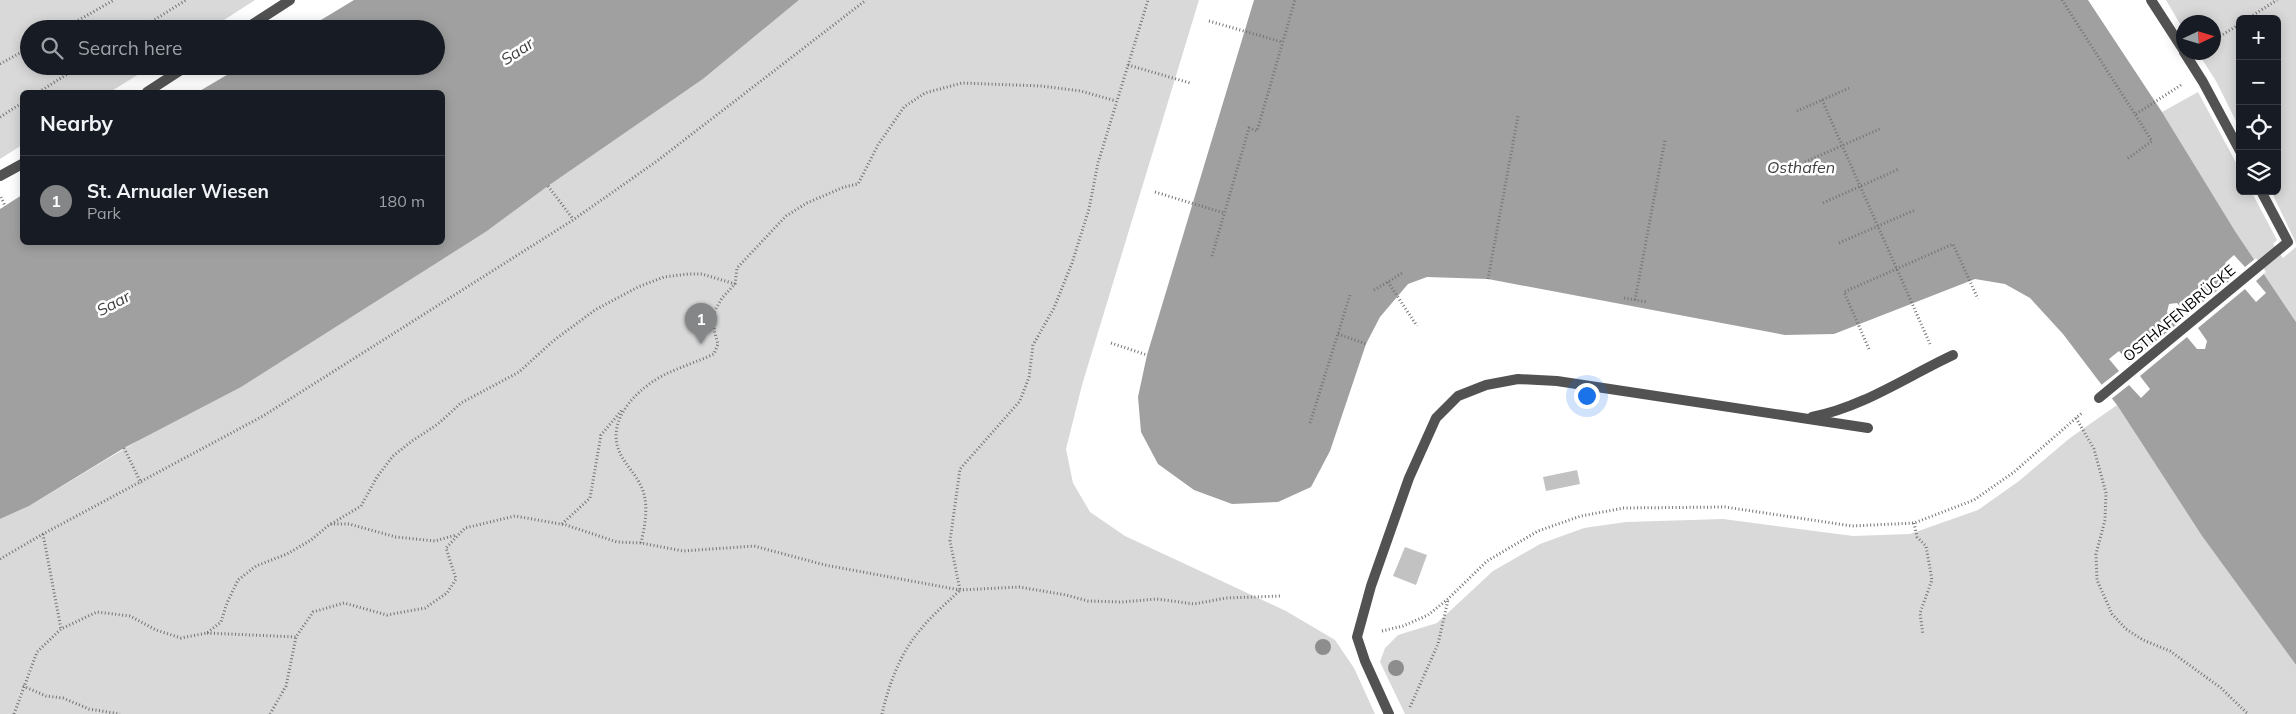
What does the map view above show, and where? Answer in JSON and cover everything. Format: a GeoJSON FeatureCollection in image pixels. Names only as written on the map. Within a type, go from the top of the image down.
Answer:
{"type":"FeatureCollection","features":[{"type":"Feature","properties":{"kind":"lane"},"geometry":{"type":"LineString","coordinates":[[259,20],[290,0]]}},
{"type":"Feature","properties":{"kind":"lane"},"geometry":{"type":"LineString","coordinates":[[2151,0],[2176,39]]}},
{"type":"Feature","properties":{"kind":"lane"},"geometry":{"type":"LineString","coordinates":[[2189,60],[2239,150]]}},
{"type":"Feature","properties":{"kind":"lane"},"geometry":{"type":"LineString","coordinates":[[149,90],[173,75]]}},
{"type":"Feature","properties":{"kind":"lane"},"geometry":{"type":"LineString","coordinates":[[0,176],[20,165]]}},
{"type":"Feature","properties":{"kind":"lane","name":"OSTHAFENBRÜCKE"},"geometry":{"type":"LineString","coordinates":[[2100,398],[2288,242],[2263,195]]}},
{"type":"Feature","properties":{"kind":"lane"},"geometry":{"type":"LineString","coordinates":[[1804,419],[1836,413],[1860,403],[1952,355]]}},
{"type":"Feature","properties":{"kind":"lane"},"geometry":{"type":"LineString","coordinates":[[1390,714],[1365,661],[1357,637],[1371,586],[1421,447],[1436,418],[1458,396],[1486,385],[1518,379],[1557,380],[1868,428]]}},
{"type":"Feature","properties":{"kind":"path"},"geometry":{"type":"LineString","coordinates":[[78,20],[114,0]]}},
{"type":"Feature","properties":{"kind":"path"},"geometry":{"type":"LineString","coordinates":[[154,20],[186,0]]}},
{"type":"Feature","properties":{"kind":"path"},"geometry":{"type":"LineString","coordinates":[[0,559],[263,416],[573,220],[657,161],[866,0]]}},
{"type":"Feature","properties":{"kind":"path"},"geometry":{"type":"LineString","coordinates":[[960,590],[950,541],[960,469],[1020,401],[1029,377],[1033,345],[1054,308],[1072,263],[1089,209],[1098,163],[1148,0]]}},
{"type":"Feature","properties":{"kind":"path"},"geometry":{"type":"LineString","coordinates":[[1212,256],[1249,128],[1257,131],[1295,0]]}},
{"type":"Feature","properties":{"kind":"path"},"geometry":{"type":"LineString","coordinates":[[2062,0],[2152,141],[2127,159]]}},
{"type":"Feature","properties":{"kind":"path"},"geometry":{"type":"LineString","coordinates":[[2253,15],[2277,0]]}},
{"type":"Feature","properties":{"kind":"path"},"geometry":{"type":"LineString","coordinates":[[1209,21],[1282,42]]}},
{"type":"Feature","properties":{"kind":"path"},"geometry":{"type":"LineString","coordinates":[[2221,36],[2236,26]]}},
{"type":"Feature","properties":{"kind":"path"},"geometry":{"type":"LineString","coordinates":[[0,64],[20,53]]}},
{"type":"Feature","properties":{"kind":"path"},"geometry":{"type":"LineString","coordinates":[[1128,65],[1190,83]]}},
{"type":"Feature","properties":{"kind":"path"},"geometry":{"type":"LineString","coordinates":[[2136,114],[2198,74]]}},
{"type":"Feature","properties":{"kind":"path"},"geometry":{"type":"LineString","coordinates":[[41,90],[65,75]]}},
{"type":"Feature","properties":{"kind":"path"},"geometry":{"type":"LineString","coordinates":[[562,524],[590,498],[601,435],[624,407],[645,388],[668,373],[714,354],[718,344],[714,330],[713,314],[722,298],[735,284],[737,268],[786,216],[807,202],[844,187],[858,184],[878,145],[904,107],[926,93],[962,83],[1041,86],[1081,91],[1116,101]]}},
{"type":"Feature","properties":{"kind":"path"},"geometry":{"type":"LineString","coordinates":[[1796,111],[1848,88]]}},
{"type":"Feature","properties":{"kind":"path"},"geometry":{"type":"LineString","coordinates":[[1822,100],[1920,323]]}},
{"type":"Feature","properties":{"kind":"path"},"geometry":{"type":"LineString","coordinates":[[0,117],[20,103]]}},
{"type":"Feature","properties":{"kind":"path"},"geometry":{"type":"LineString","coordinates":[[1488,279],[1518,116]]}},
{"type":"Feature","properties":{"kind":"path"},"geometry":{"type":"LineString","coordinates":[[1805,162],[1882,128]]}},
{"type":"Feature","properties":{"kind":"path"},"geometry":{"type":"LineString","coordinates":[[1635,300],[1665,140]]}},
{"type":"Feature","properties":{"kind":"path"},"geometry":{"type":"LineString","coordinates":[[1823,203],[1899,169]]}},
{"type":"Feature","properties":{"kind":"path"},"geometry":{"type":"LineString","coordinates":[[548,186],[573,220]]}},
{"type":"Feature","properties":{"kind":"path"},"geometry":{"type":"LineString","coordinates":[[1155,192],[1224,213]]}},
{"type":"Feature","properties":{"kind":"path"},"geometry":{"type":"LineString","coordinates":[[0,195],[6,206]]}},
{"type":"Feature","properties":{"kind":"path"},"geometry":{"type":"LineString","coordinates":[[1839,243],[1915,210]]}},
{"type":"Feature","properties":{"kind":"path"},"geometry":{"type":"LineString","coordinates":[[1869,349],[1844,292],[1953,244],[1978,300]]}},
{"type":"Feature","properties":{"kind":"path"},"geometry":{"type":"LineString","coordinates":[[1374,290],[1404,272]]}},
{"type":"Feature","properties":{"kind":"path"},"geometry":{"type":"LineString","coordinates":[[207,633],[221,622],[227,602],[238,580],[256,566],[287,554],[330,524],[361,506],[377,477],[388,463],[412,441],[438,424],[461,403],[519,372],[553,341],[595,310],[638,287],[664,277],[702,274],[735,284]]}},
{"type":"Feature","properties":{"kind":"path"},"geometry":{"type":"LineString","coordinates":[[1388,282],[1417,326]]}},
{"type":"Feature","properties":{"kind":"path"},"geometry":{"type":"LineString","coordinates":[[1310,423],[1350,295]]}},
{"type":"Feature","properties":{"kind":"path"},"geometry":{"type":"LineString","coordinates":[[1624,298],[1647,302]]}},
{"type":"Feature","properties":{"kind":"path"},"geometry":{"type":"LineString","coordinates":[[1338,334],[1366,344]]}},
{"type":"Feature","properties":{"kind":"path"},"geometry":{"type":"LineString","coordinates":[[1111,343],[1147,355]]}},
{"type":"Feature","properties":{"kind":"path"},"geometry":{"type":"LineString","coordinates":[[1357,637],[1403,626],[1428,614],[1448,599],[1487,561],[1538,531],[1581,516],[1624,508],[1725,507],[1852,526],[1914,523],[1974,500],[2014,472],[2100,398]]}},
{"type":"Feature","properties":{"kind":"path"},"geometry":{"type":"LineString","coordinates":[[624,407],[614,436],[620,454],[640,484],[646,504],[646,523],[641,543]]}},
{"type":"Feature","properties":{"kind":"path"},"geometry":{"type":"LineString","coordinates":[[2076,418],[2094,449],[2106,493],[2105,520],[2096,554],[2096,571],[2102,594],[2112,614],[2126,629],[2143,640],[2170,651],[2221,688],[2248,714]]}},
{"type":"Feature","properties":{"kind":"path"},"geometry":{"type":"LineString","coordinates":[[124,448],[141,483]]}},
{"type":"Feature","properties":{"kind":"path"},"geometry":{"type":"LineString","coordinates":[[270,714],[286,686],[296,637],[313,612],[344,602],[387,615],[425,608],[447,593],[456,579],[446,548],[456,535],[465,528],[515,516],[562,524],[617,542],[641,543],[683,551],[754,546],[826,565],[960,590],[1019,587],[1066,595],[1088,601],[1157,599],[1194,604],[1226,598],[1281,596]]}},
{"type":"Feature","properties":{"kind":"path"},"geometry":{"type":"LineString","coordinates":[[1914,523],[1917,537],[1926,546],[1932,580],[1920,613],[1923,636]]}},
{"type":"Feature","properties":{"kind":"path"},"geometry":{"type":"LineString","coordinates":[[330,524],[349,524],[396,537],[435,541],[456,535]]}},
{"type":"Feature","properties":{"kind":"path"},"geometry":{"type":"LineString","coordinates":[[43,534],[61,629]]}},
{"type":"Feature","properties":{"kind":"path"},"geometry":{"type":"LineString","coordinates":[[882,714],[889,684],[909,644],[921,628],[960,590]]}},
{"type":"Feature","properties":{"kind":"path"},"geometry":{"type":"LineString","coordinates":[[1406,714],[1438,644],[1448,599]]}},
{"type":"Feature","properties":{"kind":"path"},"geometry":{"type":"LineString","coordinates":[[14,714],[37,652],[61,629],[97,612],[130,616],[156,630],[181,638],[207,633],[296,637]]}},
{"type":"Feature","properties":{"kind":"path"},"geometry":{"type":"LineString","coordinates":[[23,686],[46,696],[63,698],[89,709],[120,714]]}},
{"type":"Feature","properties":{"kind":"shaded area"},"geometry":{"type":"Polygon","coordinates":[[[0,0],[255,0],[224,20],[20,20],[20,75],[137,75],[113,90],[20,90],[20,146],[0,159],[0,0]]]}},
{"type":"Feature","properties":{"kind":"shaded area"},"geometry":{"type":"Polygon","coordinates":[[[799,0],[1199,0],[1082,385],[1066,449],[1073,483],[1090,512],[1125,536],[1286,611],[1335,640],[1354,668],[1375,714],[0,714],[0,519],[29,506],[487,231],[548,186],[703,79],[799,0]]]}},
{"type":"Feature","properties":{"kind":"shaded area"},"geometry":{"type":"Polygon","coordinates":[[[2166,0],[2296,0],[2296,243],[2273,195],[2281,195],[2281,15],[2236,15],[2236,121],[2216,81],[2202,60],[2221,60],[2221,15],[2176,15],[2176,17],[2166,0]]]}},
{"type":"Feature","properties":{"kind":"shaded area"},"geometry":{"type":"Polygon","coordinates":[[[2198,92],[2236,163],[2236,195],[2253,195],[2277,240],[2273,244],[2283,258],[2296,247],[2296,322],[2235,231],[2162,112],[2198,92]]]}},
{"type":"Feature","properties":{"kind":"shaded area"},"geometry":{"type":"Polygon","coordinates":[[[2117,405],[2202,536],[2296,665],[2296,714],[1405,714],[1380,662],[1385,648],[1398,635],[1437,623],[1493,571],[1540,544],[1584,528],[1626,522],[1723,519],[1853,536],[1910,534],[1978,510],[2019,481],[2070,438],[2117,405]]]}},
{"type":"Feature","properties":{"kind":"water","name":"Saar"},"geometry":{"type":"Polygon","coordinates":[[[354,0],[799,0],[703,79],[548,186],[487,231],[241,387],[124,448],[29,506],[0,519],[0,209],[20,196],[20,245],[445,245],[445,90],[201,90],[227,75],[445,75],[445,20],[321,20],[354,0]]]}},
{"type":"Feature","properties":{"kind":"water","name":"Osthafen"},"geometry":{"type":"Polygon","coordinates":[[[1254,0],[2088,0],[2162,112],[2235,231],[2296,322],[2296,665],[2202,536],[2117,405],[2063,334],[2030,298],[2005,284],[1975,279],[1834,334],[1785,335],[1488,279],[1427,277],[1408,284],[1380,317],[1366,344],[1330,451],[1311,487],[1278,502],[1232,504],[1194,490],[1158,464],[1141,432],[1138,397],[1147,355],[1254,0]]]}},
{"type":"Feature","properties":{"kind":"pier"},"geometry":{"type":"Polygon","coordinates":[[[2234,255],[2245,267],[2256,258],[2266,272],[2256,281],[2266,293],[2256,302],[2245,289],[2198,328],[2207,341],[2205,349],[2197,349],[2187,337],[2140,376],[2150,389],[2141,398],[2129,385],[2110,400],[2100,386],[2119,371],[2109,359],[2119,351],[2129,363],[2177,324],[2167,312],[2169,304],[2177,303],[2187,315],[2235,276],[2225,263],[2234,255]]]}},
{"type":"Feature","properties":{"kind":"building"},"geometry":{"type":"Polygon","coordinates":[[[1577,470],[1580,484],[1546,491],[1543,477],[1577,470]]]}},
{"type":"Feature","properties":{"kind":"building"},"geometry":{"type":"Polygon","coordinates":[[[1405,547],[1427,555],[1416,585],[1393,576],[1405,547]]]}},
{"type":"Feature","properties":{"kind":"place","name":"St. Arnualer Wiesen"},"geometry":{"type":"Point","coordinates":[701,344]}}]}
